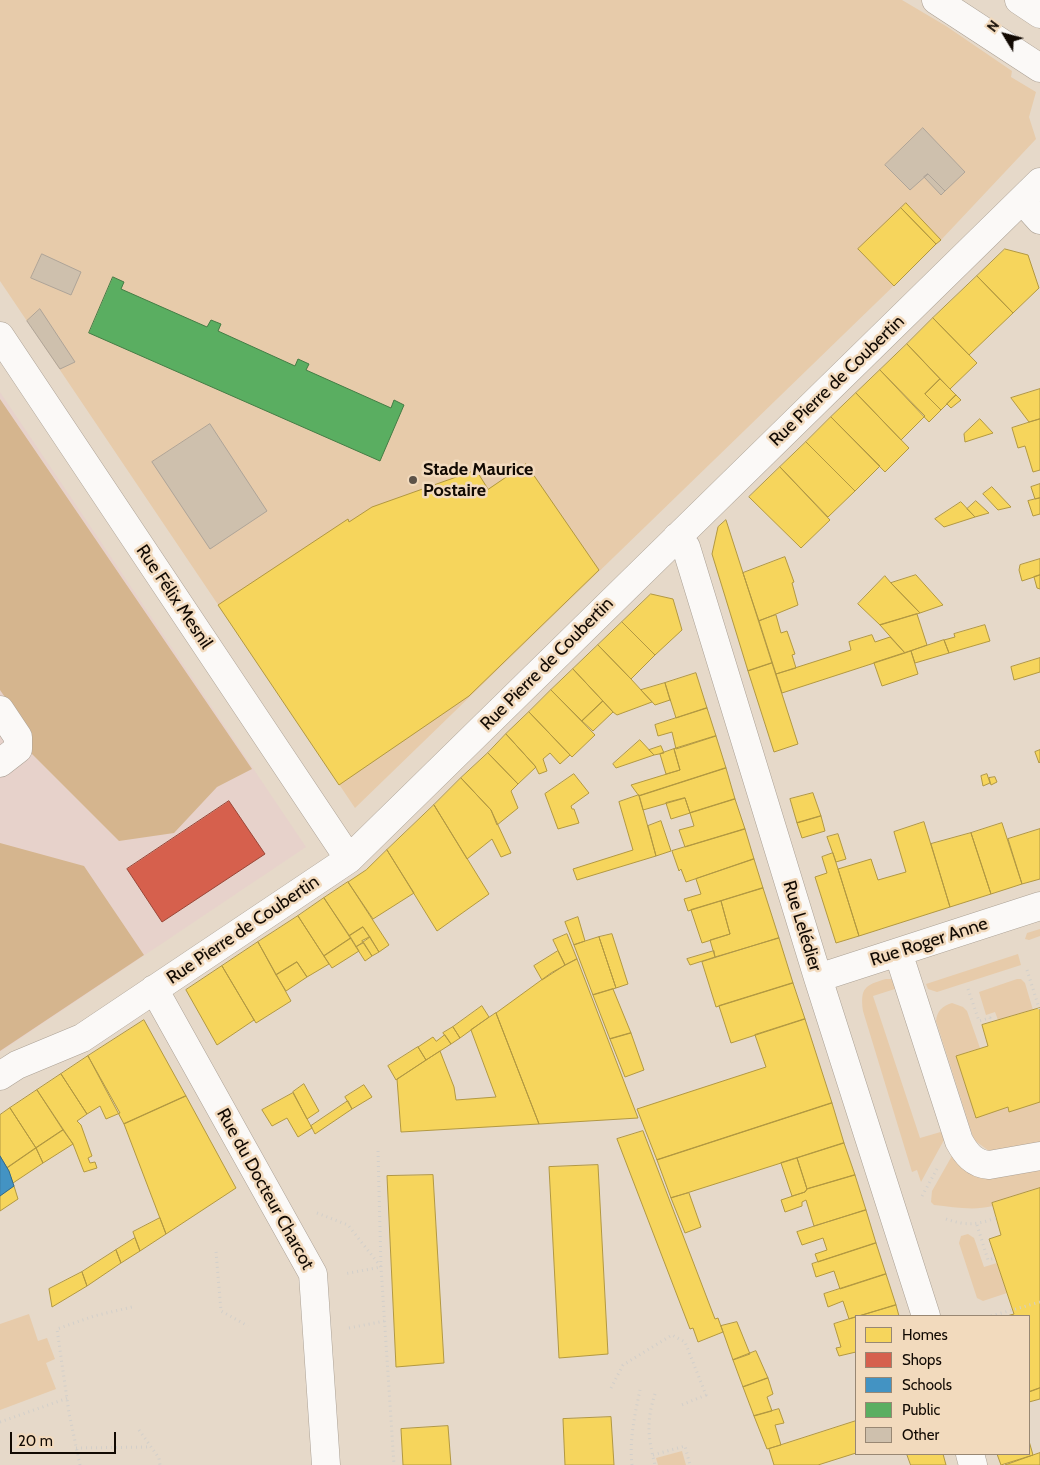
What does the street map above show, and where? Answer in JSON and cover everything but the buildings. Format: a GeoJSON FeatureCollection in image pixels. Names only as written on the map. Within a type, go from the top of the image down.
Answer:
{"type":"FeatureCollection","features":[{"type":"Feature","properties":{"kind":"street"},"geometry":{"type":"LineString","coordinates":[[936,0],[1040,68]]}},
{"type":"Feature","properties":{"kind":"street"},"geometry":{"type":"LineString","coordinates":[[1020,0],[1040,14]]}},
{"type":"Feature","properties":{"kind":"street","name":"Rue Pierre de Coubertin"},"geometry":{"type":"LineString","coordinates":[[0,1076],[17,1065],[82,1038],[349,859],[677,537],[1034,201]]}},
{"type":"Feature","properties":{"kind":"street","name":"Rue Félix Mesnil"},"geometry":{"type":"LineString","coordinates":[[0,336],[349,859]]}},
{"type":"Feature","properties":{"kind":"street","name":"Rue Lelédier"},"geometry":{"type":"LineString","coordinates":[[677,537],[686,547],[818,978],[926,1315]]}},
{"type":"Feature","properties":{"kind":"street"},"geometry":{"type":"LineString","coordinates":[[0,710],[18,737],[18,749],[0,764]]}},
{"type":"Feature","properties":{"kind":"street","name":"Rue Roger Anne"},"geometry":{"type":"LineString","coordinates":[[818,978],[1040,906]]}},
{"type":"Feature","properties":{"kind":"street"},"geometry":{"type":"LineString","coordinates":[[898,952],[963,1149],[973,1160],[982,1165],[1040,1156]]}},
{"type":"Feature","properties":{"kind":"street","name":"Rue du Docteur Charcot"},"geometry":{"type":"LineString","coordinates":[[154,989],[313,1274],[326,1465]]}},
{"type":"Feature","properties":{"kind":"path"},"geometry":{"type":"LineString","coordinates":[[1027,970],[1040,1011]]}},
{"type":"Feature","properties":{"kind":"path"},"geometry":{"type":"LineString","coordinates":[[968,989],[979,1021],[990,1018],[992,1022]]}},
{"type":"Feature","properties":{"kind":"path"},"geometry":{"type":"LineString","coordinates":[[378,1151],[381,1267],[394,1465]]}},
{"type":"Feature","properties":{"kind":"path"},"geometry":{"type":"LineString","coordinates":[[315,1212],[348,1225],[381,1267]]}},
{"type":"Feature","properties":{"kind":"path"},"geometry":{"type":"LineString","coordinates":[[946,1219],[961,1224],[977,1225],[996,1218]]}},
{"type":"Feature","properties":{"kind":"path"},"geometry":{"type":"LineString","coordinates":[[977,1225],[988,1260],[995,1258]]}},
{"type":"Feature","properties":{"kind":"path"},"geometry":{"type":"LineString","coordinates":[[216,1252],[221,1311],[248,1326]]}},
{"type":"Feature","properties":{"kind":"path"},"geometry":{"type":"LineString","coordinates":[[994,1315],[1040,1302]]}},
{"type":"Feature","properties":{"kind":"path"},"geometry":{"type":"LineString","coordinates":[[80,1465],[57,1329],[94,1316],[132,1307]]}},
{"type":"Feature","properties":{"kind":"path"},"geometry":{"type":"LineString","coordinates":[[611,1388],[623,1365],[672,1335],[685,1342],[706,1395],[679,1406]]}},
{"type":"Feature","properties":{"kind":"path"},"geometry":{"type":"LineString","coordinates":[[632,1465],[630,1454],[640,1390]]}},
{"type":"Feature","properties":{"kind":"path"},"geometry":{"type":"LineString","coordinates":[[655,1394],[649,1413],[648,1425],[655,1465]]}},
{"type":"Feature","properties":{"kind":"path"},"geometry":{"type":"LineString","coordinates":[[0,1422],[68,1398]]}},
{"type":"Feature","properties":{"kind":"path"},"geometry":{"type":"LineString","coordinates":[[139,1430],[159,1458],[160,1465]]}},
{"type":"Feature","properties":{"kind":"path"},"geometry":{"type":"LineString","coordinates":[[653,1455],[685,1446],[690,1465]]}},
{"type":"Feature","properties":{"kind":"path"},"geometry":{"type":"LineString","coordinates":[[76,1448],[151,1447]]}},
{"type":"Feature","properties":{"kind":"shaded area","name":"Stade Maurice Postaire"},"geometry":{"type":"Polygon","coordinates":[[[0,0],[902,0],[946,26],[1012,71],[1011,77],[1036,92],[1029,117],[1036,139],[941,240],[355,808],[0,281],[0,0]]]}},
{"type":"Feature","properties":{"kind":"shaded area"},"geometry":{"type":"Polygon","coordinates":[[[0,392],[306,847],[0,1052],[0,392]]]}},
{"type":"Feature","properties":{"kind":"shaded area"},"geometry":{"type":"Polygon","coordinates":[[[0,399],[252,769],[217,787],[174,833],[119,841],[29,751],[28,731],[0,690],[0,399]]]}},
{"type":"Feature","properties":{"kind":"shaded area"},"geometry":{"type":"Polygon","coordinates":[[[0,843],[84,866],[144,955],[0,1051],[0,843]]]}},
{"type":"Feature","properties":{"kind":"shaded area"},"geometry":{"type":"Polygon","coordinates":[[[1040,929],[1040,936],[1029,940],[1025,939],[1027,933],[1040,929]]]}},
{"type":"Feature","properties":{"kind":"shaded area"},"geometry":{"type":"Polygon","coordinates":[[[1018,954],[1021,965],[937,992],[928,989],[926,984],[1018,954]]]}},
{"type":"Feature","properties":{"kind":"shaded area"},"geometry":{"type":"Polygon","coordinates":[[[892,979],[898,988],[873,996],[920,1138],[944,1131],[944,1140],[921,1182],[917,1170],[912,1172],[863,1011],[863,992],[873,983],[892,979]]]}},
{"type":"Feature","properties":{"kind":"shaded area"},"geometry":{"type":"Polygon","coordinates":[[[1021,979],[1025,983],[1033,1010],[998,1020],[995,1012],[986,1015],[979,992],[1021,979]]]}},
{"type":"Feature","properties":{"kind":"shaded area"},"geometry":{"type":"Polygon","coordinates":[[[952,1003],[963,1007],[967,1011],[980,1048],[956,1056],[976,1117],[1008,1107],[1009,1111],[1040,1102],[1040,1145],[989,1151],[974,1140],[936,1021],[941,1009],[952,1003]]]}},
{"type":"Feature","properties":{"kind":"shaded area"},"geometry":{"type":"Polygon","coordinates":[[[953,1154],[1040,1163],[1040,1188],[992,1203],[993,1206],[964,1208],[934,1205],[931,1202],[932,1191],[953,1154]]]}},
{"type":"Feature","properties":{"kind":"shaded area"},"geometry":{"type":"Polygon","coordinates":[[[968,1234],[974,1238],[984,1267],[997,1263],[1007,1293],[983,1301],[977,1298],[959,1243],[961,1236],[968,1234]]]}},
{"type":"Feature","properties":{"kind":"shaded area"},"geometry":{"type":"Polygon","coordinates":[[[29,1314],[38,1341],[47,1338],[55,1359],[46,1363],[56,1389],[0,1410],[0,1324],[29,1314]]]}},
{"type":"Feature","properties":{"kind":"shaded area"},"geometry":{"type":"Polygon","coordinates":[[[682,1451],[686,1465],[658,1465],[656,1458],[682,1451]]]}},
{"type":"Feature","properties":{"kind":"place","name":"Stade Maurice Postaire"},"geometry":{"type":"Point","coordinates":[413,480]}}]}
